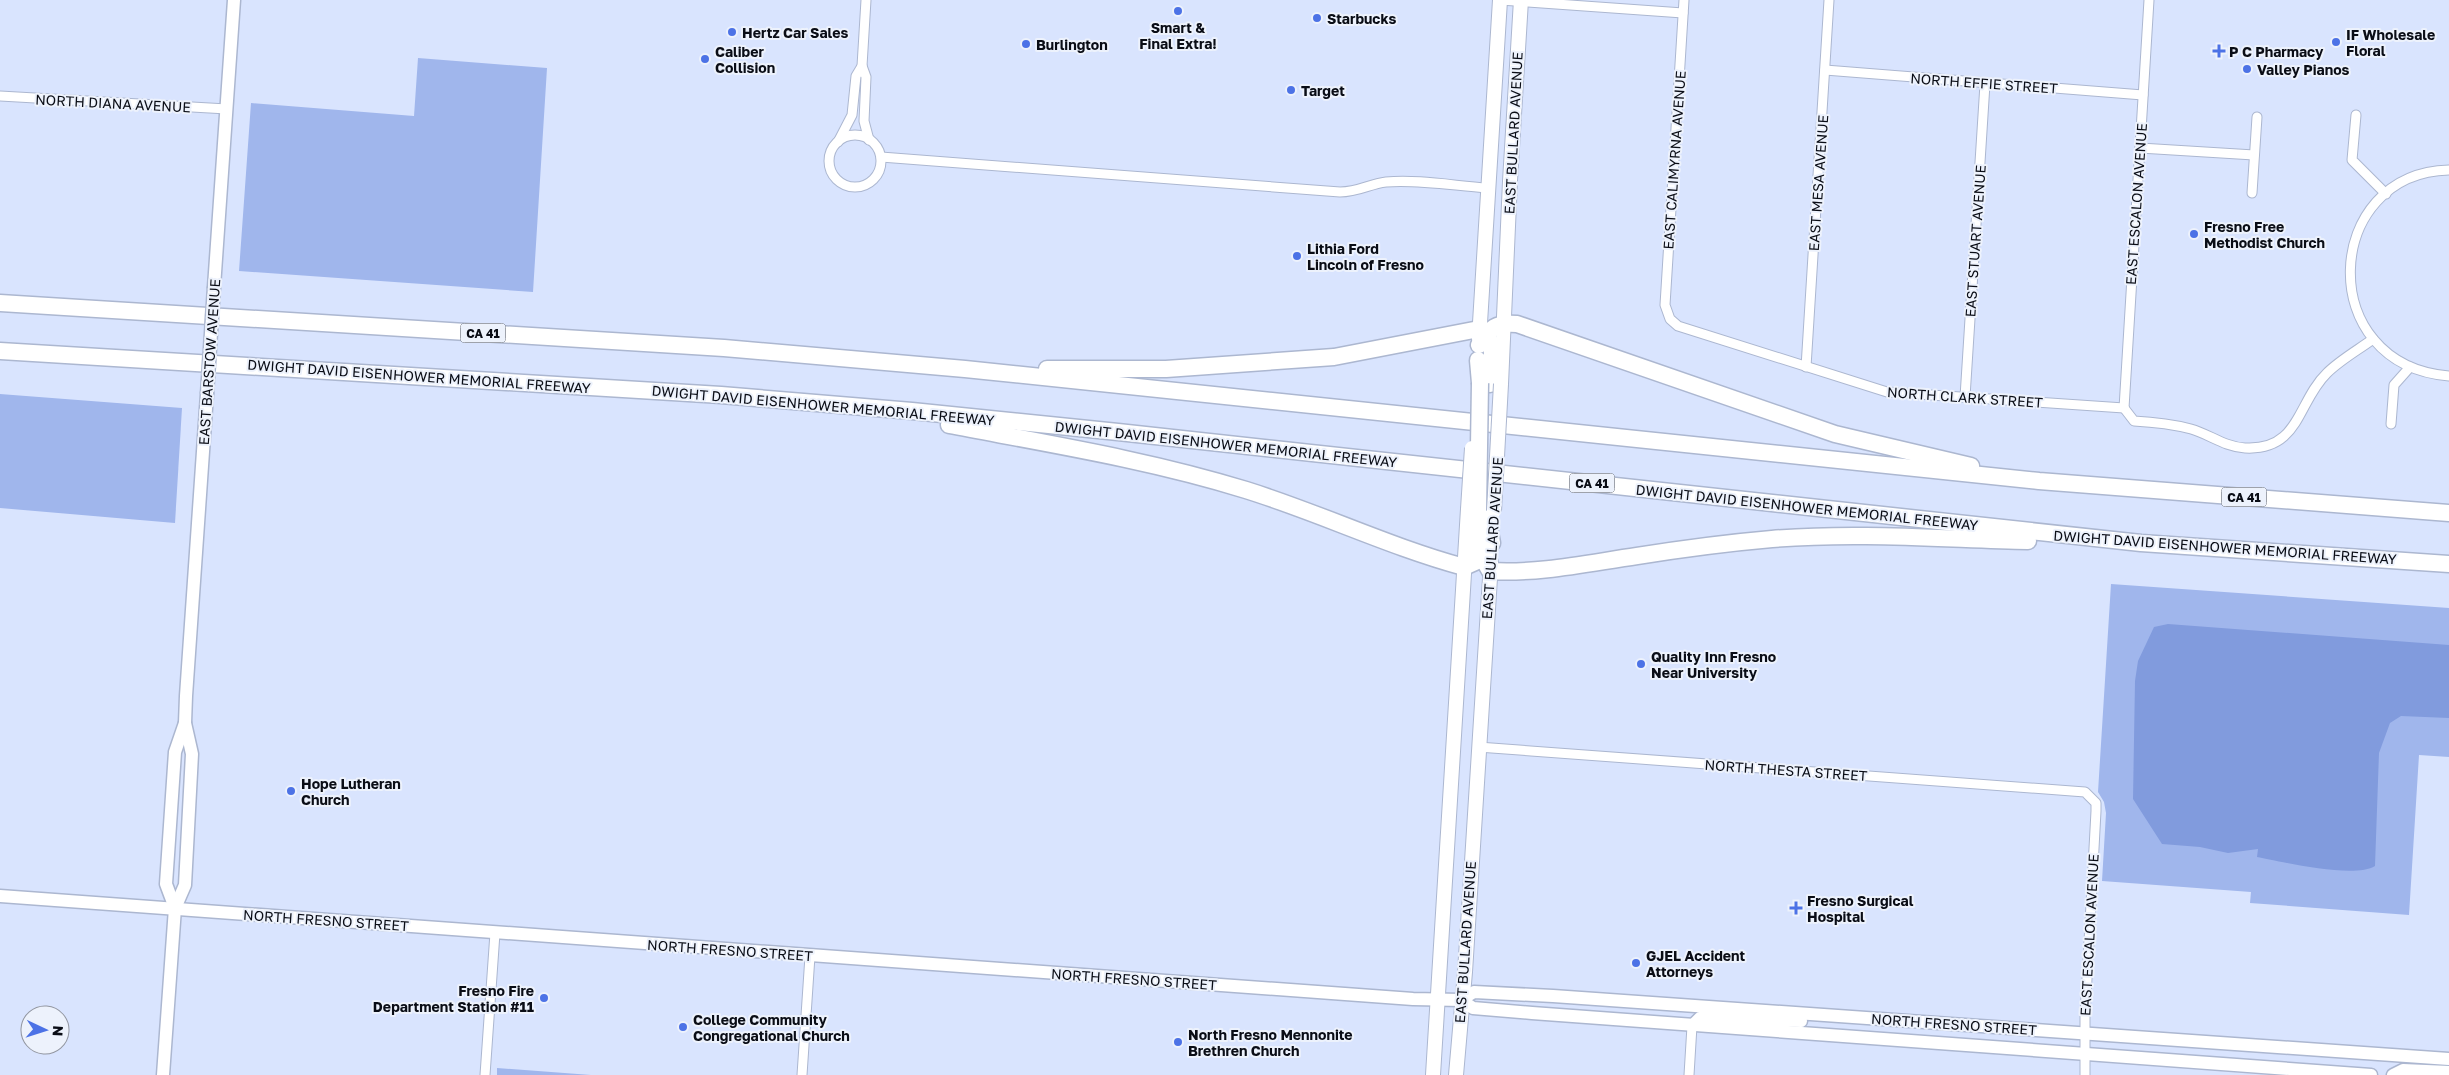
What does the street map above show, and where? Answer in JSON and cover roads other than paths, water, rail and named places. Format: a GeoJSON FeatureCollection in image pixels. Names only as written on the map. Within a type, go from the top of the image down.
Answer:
{"type":"FeatureCollection","features":[{"type":"Feature","properties":{"kind":"highway","name":"CA 41"},"geometry":{"type":"LineString","coordinates":[[0,303],[724,348],[965,369],[2039,481],[2449,512]]}},
{"type":"Feature","properties":{"kind":"highway"},"geometry":{"type":"LineString","coordinates":[[1481,342],[1496,326],[1504,323],[1517,324],[1835,434],[2039,481]]}},
{"type":"Feature","properties":{"kind":"highway"},"geometry":{"type":"LineString","coordinates":[[1481,342],[1487,383]]}},
{"type":"Feature","properties":{"kind":"highway"},"geometry":{"type":"LineString","coordinates":[[965,369],[1166,369],[1267,363],[1481,342],[1492,346],[1487,383],[1481,510],[1477,537],[1486,565]]}},
{"type":"Feature","properties":{"kind":"highway","name":"DWIGHT DAVID EISENHOWER MEMORIAL FREEWAY"},"geometry":{"type":"LineString","coordinates":[[0,351],[721,395],[912,412],[1414,464],[2141,543],[2449,564]]}},
{"type":"Feature","properties":{"kind":"highway"},"geometry":{"type":"LineString","coordinates":[[912,412],[942,423],[1152,465],[1201,477],[1288,504],[1464,567],[1486,565],[1508,572],[1562,568],[1668,551],[1773,539],[1849,536],[2141,543]]}},
{"type":"Feature","properties":{"kind":"highway"},"geometry":{"type":"LineString","coordinates":[[1481,510],[1492,543],[1486,565]]}},
{"type":"Feature","properties":{"kind":"main road","name":"EAST BARSTOW AVENUE"},"geometry":{"type":"LineString","coordinates":[[175,908],[166,884],[175,752],[185,723],[234,0]]}},
{"type":"Feature","properties":{"kind":"main road","name":"EAST BULLARD AVENUE"},"geometry":{"type":"LineString","coordinates":[[1481,342],[1487,188],[1500,0]]}},
{"type":"Feature","properties":{"kind":"main road","name":"EAST BULLARD AVENUE"},"geometry":{"type":"LineString","coordinates":[[1487,383],[1504,323],[1510,180],[1521,1]]}},
{"type":"Feature","properties":{"kind":"main road","name":"EAST BULLARD AVENUE"},"geometry":{"type":"LineString","coordinates":[[1434,1075],[1464,567],[1481,510]]}},
{"type":"Feature","properties":{"kind":"main road","name":"EAST BULLARD AVENUE"},"geometry":{"type":"LineString","coordinates":[[1456,1075],[1460,1000],[1465,972],[1486,565]]}},
{"type":"Feature","properties":{"kind":"main road","name":"EAST BARSTOW AVENUE"},"geometry":{"type":"LineString","coordinates":[[162,1075],[175,908],[185,885],[192,754],[185,723]]}},
{"type":"Feature","properties":{"kind":"main road","name":"NORTH FRESNO STREET"},"geometry":{"type":"LineString","coordinates":[[0,896],[810,956],[1460,1000],[1473,1008],[1692,1026],[2371,1075]]}},
{"type":"Feature","properties":{"kind":"main road","name":"NORTH FRESNO STREET"},"geometry":{"type":"LineString","coordinates":[[1460,1000],[1474,992],[2449,1059]]}},
{"type":"Feature","properties":{"kind":"main road"},"geometry":{"type":"LineString","coordinates":[[1692,1026],[1700,1018],[1796,1021],[1804,1019],[1808,1014]]}},
{"type":"Feature","properties":{"kind":"main road"},"geometry":{"type":"LineString","coordinates":[[2394,1075],[2403,1070],[2449,1072]]}},
{"type":"Feature","properties":{"kind":"street"},"geometry":{"type":"LineString","coordinates":[[866,0],[862,66],[866,77],[864,121],[869,140]]}},
{"type":"Feature","properties":{"kind":"street"},"geometry":{"type":"LineString","coordinates":[[1500,0],[1684,13]]}},
{"type":"Feature","properties":{"kind":"street","name":"EAST CALIMYRNA AVENUE"},"geometry":{"type":"LineString","coordinates":[[1670,319],[1665,305],[1684,0]]}},
{"type":"Feature","properties":{"kind":"street","name":"EAST MESA AVENUE"},"geometry":{"type":"LineString","coordinates":[[1806,367],[1829,0]]}},
{"type":"Feature","properties":{"kind":"street","name":"EAST ESCALON AVENUE"},"geometry":{"type":"LineString","coordinates":[[2124,408],[2149,0]]}},
{"type":"Feature","properties":{"kind":"street"},"geometry":{"type":"LineString","coordinates":[[838,142],[855,135],[869,140],[876,146],[881,157],[880,169],[871,182],[864,186],[848,186],[835,177],[831,170],[830,154],[852,116],[856,76],[862,66]]}},
{"type":"Feature","properties":{"kind":"street","name":"NORTH EFFIE STREET"},"geometry":{"type":"LineString","coordinates":[[1825,70],[2143,95]]}},
{"type":"Feature","properties":{"kind":"street","name":"EAST STUART AVENUE"},"geometry":{"type":"LineString","coordinates":[[1965,397],[1985,84]]}},
{"type":"Feature","properties":{"kind":"street","name":"NORTH DIANA AVENUE"},"geometry":{"type":"LineString","coordinates":[[0,96],[227,110]]}},
{"type":"Feature","properties":{"kind":"street"},"geometry":{"type":"LineString","coordinates":[[2356,115],[2352,160],[2386,194]]}},
{"type":"Feature","properties":{"kind":"street"},"geometry":{"type":"LineString","coordinates":[[2252,193],[2256,117]]}},
{"type":"Feature","properties":{"kind":"street"},"geometry":{"type":"LineString","coordinates":[[2140,148],[2254,155]]}},
{"type":"Feature","properties":{"kind":"street"},"geometry":{"type":"LineString","coordinates":[[881,157],[1340,192],[1360,190],[1376,184],[1396,181],[1487,188]]}},
{"type":"Feature","properties":{"kind":"street"},"geometry":{"type":"LineString","coordinates":[[2449,170],[2421,174],[2402,182],[2386,194],[2372,208],[2361,225],[2353,244],[2350,264],[2350,284],[2354,304],[2362,322],[2373,339],[2390,355],[2410,367],[2432,374],[2449,376]]}},
{"type":"Feature","properties":{"kind":"street","name":"NORTH CLARK STREET"},"geometry":{"type":"LineString","coordinates":[[1670,319],[1678,326],[1887,392],[2124,408]]}},
{"type":"Feature","properties":{"kind":"street"},"geometry":{"type":"LineString","coordinates":[[2124,408],[2134,421],[2157,422],[2192,430],[2214,440],[2244,448],[2269,445],[2288,435],[2326,374],[2373,339]]}},
{"type":"Feature","properties":{"kind":"street"},"geometry":{"type":"LineString","coordinates":[[2391,424],[2394,385],[2410,367]]}},
{"type":"Feature","properties":{"kind":"street","name":"NORTH THESTA STREET"},"geometry":{"type":"LineString","coordinates":[[1478,747],[2078,790],[2092,797]]}},
{"type":"Feature","properties":{"kind":"street","name":"EAST ESCALON AVENUE"},"geometry":{"type":"LineString","coordinates":[[2085,1075],[2084,1033],[2096,811],[2096,803],[2092,797]]}},
{"type":"Feature","properties":{"kind":"street"},"geometry":{"type":"LineString","coordinates":[[484,1075],[495,933]]}},
{"type":"Feature","properties":{"kind":"street"},"geometry":{"type":"LineString","coordinates":[[802,1075],[810,956]]}},
{"type":"Feature","properties":{"kind":"street"},"geometry":{"type":"LineString","coordinates":[[1689,1075],[1692,1026]]}},
{"type":"Feature","properties":{"kind":"place","name":"Smart & Final Extra!"},"geometry":{"type":"Point","coordinates":[1178,11]}},
{"type":"Feature","properties":{"kind":"place","name":"Starbucks"},"geometry":{"type":"Point","coordinates":[1317,18]}},
{"type":"Feature","properties":{"kind":"place","name":"Hertz Car Sales"},"geometry":{"type":"Point","coordinates":[732,32]}},
{"type":"Feature","properties":{"kind":"place","name":"IF Wholesale Floral"},"geometry":{"type":"Point","coordinates":[2336,42]}},
{"type":"Feature","properties":{"kind":"place","name":"Burlington"},"geometry":{"type":"Point","coordinates":[1026,44]}},
{"type":"Feature","properties":{"kind":"place","name":"P C Pharmacy"},"geometry":{"type":"Point","coordinates":[2219,51]}},
{"type":"Feature","properties":{"kind":"place","name":"Caliber Collision"},"geometry":{"type":"Point","coordinates":[705,59]}},
{"type":"Feature","properties":{"kind":"place","name":"Valley Pianos"},"geometry":{"type":"Point","coordinates":[2247,69]}},
{"type":"Feature","properties":{"kind":"place","name":"Target"},"geometry":{"type":"Point","coordinates":[1291,90]}},
{"type":"Feature","properties":{"kind":"place","name":"Fresno Free Methodist Church"},"geometry":{"type":"Point","coordinates":[2194,234]}},
{"type":"Feature","properties":{"kind":"place","name":"Lithia Ford Lincoln of Fresno"},"geometry":{"type":"Point","coordinates":[1297,256]}},
{"type":"Feature","properties":{"kind":"place","name":"Quality Inn Fresno Near University"},"geometry":{"type":"Point","coordinates":[1641,664]}},
{"type":"Feature","properties":{"kind":"place","name":"Hope Lutheran Church"},"geometry":{"type":"Point","coordinates":[291,791]}},
{"type":"Feature","properties":{"kind":"place","name":"Fresno Surgical Hospital"},"geometry":{"type":"Point","coordinates":[1796,908]}},
{"type":"Feature","properties":{"kind":"place","name":"GJEL Accident Attorneys"},"geometry":{"type":"Point","coordinates":[1636,963]}},
{"type":"Feature","properties":{"kind":"place","name":"Fresno Fire Department Station #11"},"geometry":{"type":"Point","coordinates":[544,998]}},
{"type":"Feature","properties":{"kind":"place","name":"College Community Congregational Church"},"geometry":{"type":"Point","coordinates":[683,1027]}},
{"type":"Feature","properties":{"kind":"place","name":"North Fresno Mennonite Brethren Church"},"geometry":{"type":"Point","coordinates":[1178,1042]}}]}
